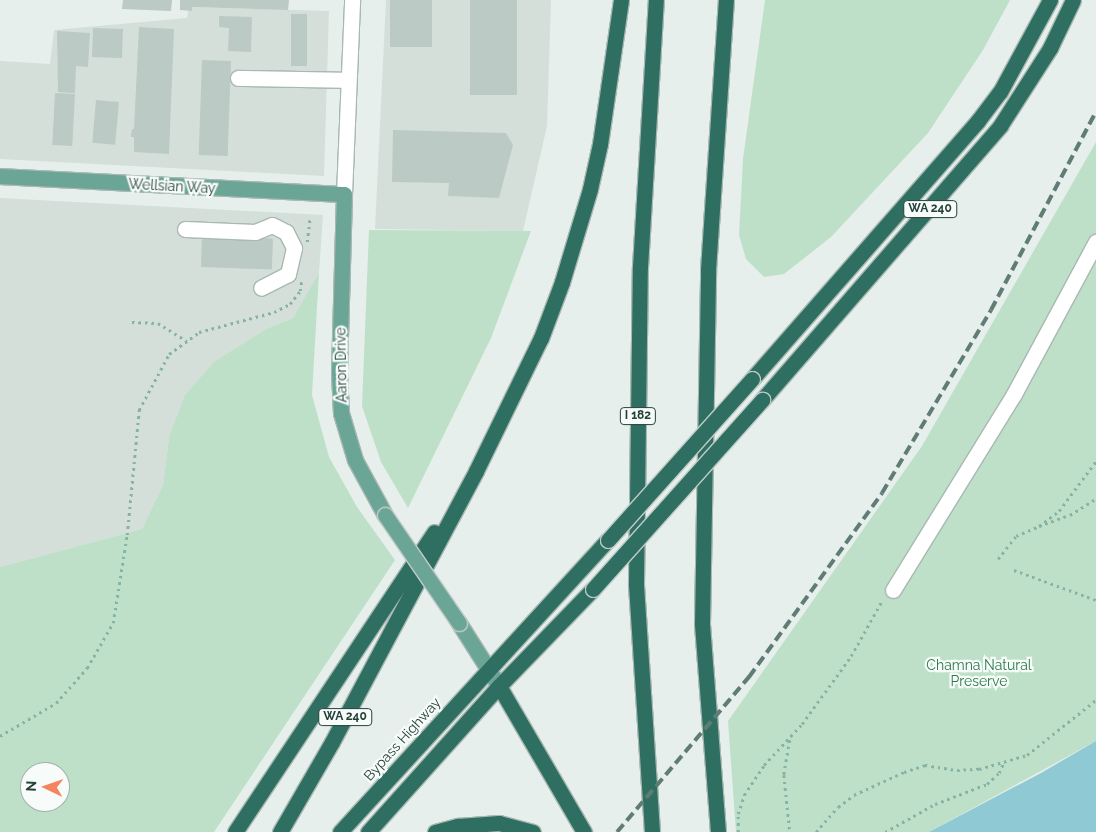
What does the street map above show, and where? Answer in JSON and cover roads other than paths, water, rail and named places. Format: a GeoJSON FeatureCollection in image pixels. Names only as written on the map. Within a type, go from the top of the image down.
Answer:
{"type":"FeatureCollection","features":[{"type":"Feature","properties":{"kind":"highway","name":"WA 240"},"geometry":{"type":"LineString","coordinates":[[280,832],[332,742],[476,471],[537,347],[578,232],[600,144],[621,0]]}},
{"type":"Feature","properties":{"kind":"highway","name":"I 182"},"geometry":{"type":"LineString","coordinates":[[652,832],[636,584],[640,267],[656,0]]}},
{"type":"Feature","properties":{"kind":"highway"},"geometry":{"type":"LineString","coordinates":[[718,832],[702,623],[708,270],[726,0]]}},
{"type":"Feature","properties":{"kind":"highway"},"geometry":{"type":"LineString","coordinates":[[721,80],[735,0]]}},
{"type":"Feature","properties":{"kind":"highway","name":"Bypass Highway"},"geometry":{"type":"LineString","coordinates":[[340,832],[488,668],[576,575],[752,379],[977,122],[1005,83],[1050,0]]}},
{"type":"Feature","properties":{"kind":"highway","name":"WA 240"},"geometry":{"type":"LineString","coordinates":[[368,832],[499,686],[593,589],[762,400],[1000,126],[1050,48],[1073,0]]}},
{"type":"Feature","properties":{"kind":"highway"},"geometry":{"type":"LineString","coordinates":[[235,832],[476,471]]}},
{"type":"Feature","properties":{"kind":"highway"},"geometry":{"type":"LineString","coordinates":[[499,686],[584,832]]}},
{"type":"Feature","properties":{"kind":"highway"},"geometry":{"type":"LineString","coordinates":[[435,832],[458,826],[499,823],[533,832]]}},
{"type":"Feature","properties":{"kind":"main road","name":"Wellsian Way"},"geometry":{"type":"LineString","coordinates":[[0,176],[344,194]]}},
{"type":"Feature","properties":{"kind":"main road","name":"Aaron Drive"},"geometry":{"type":"LineString","coordinates":[[344,194],[339,372],[341,413],[358,466],[386,515],[499,686]]}},
{"type":"Feature","properties":{"kind":"street","name":"Aaron Drive"},"geometry":{"type":"LineString","coordinates":[[344,194],[352,0]]}},
{"type":"Feature","properties":{"kind":"street"},"geometry":{"type":"LineString","coordinates":[[238,78],[348,80]]}},
{"type":"Feature","properties":{"kind":"street"},"geometry":{"type":"LineString","coordinates":[[185,230],[255,232],[272,225],[286,232],[294,248],[288,274],[260,288]]}},
{"type":"Feature","properties":{"kind":"street"},"geometry":{"type":"LineString","coordinates":[[893,590],[1014,394],[1096,242]]}},
{"type":"Feature","properties":{"kind":"water"},"geometry":{"type":"Polygon","coordinates":[[[1096,741],[1096,832],[929,832],[1041,773],[1096,741]]]}},
{"type":"Feature","properties":{"kind":"railway"},"geometry":{"type":"LineString","coordinates":[[617,832],[749,677],[882,493],[991,310],[1096,112]]}},
{"type":"Feature","properties":{"kind":"park label","name":"Chamna Natural Preserve"},"geometry":{"type":"Point","coordinates":[979,674]}}]}
